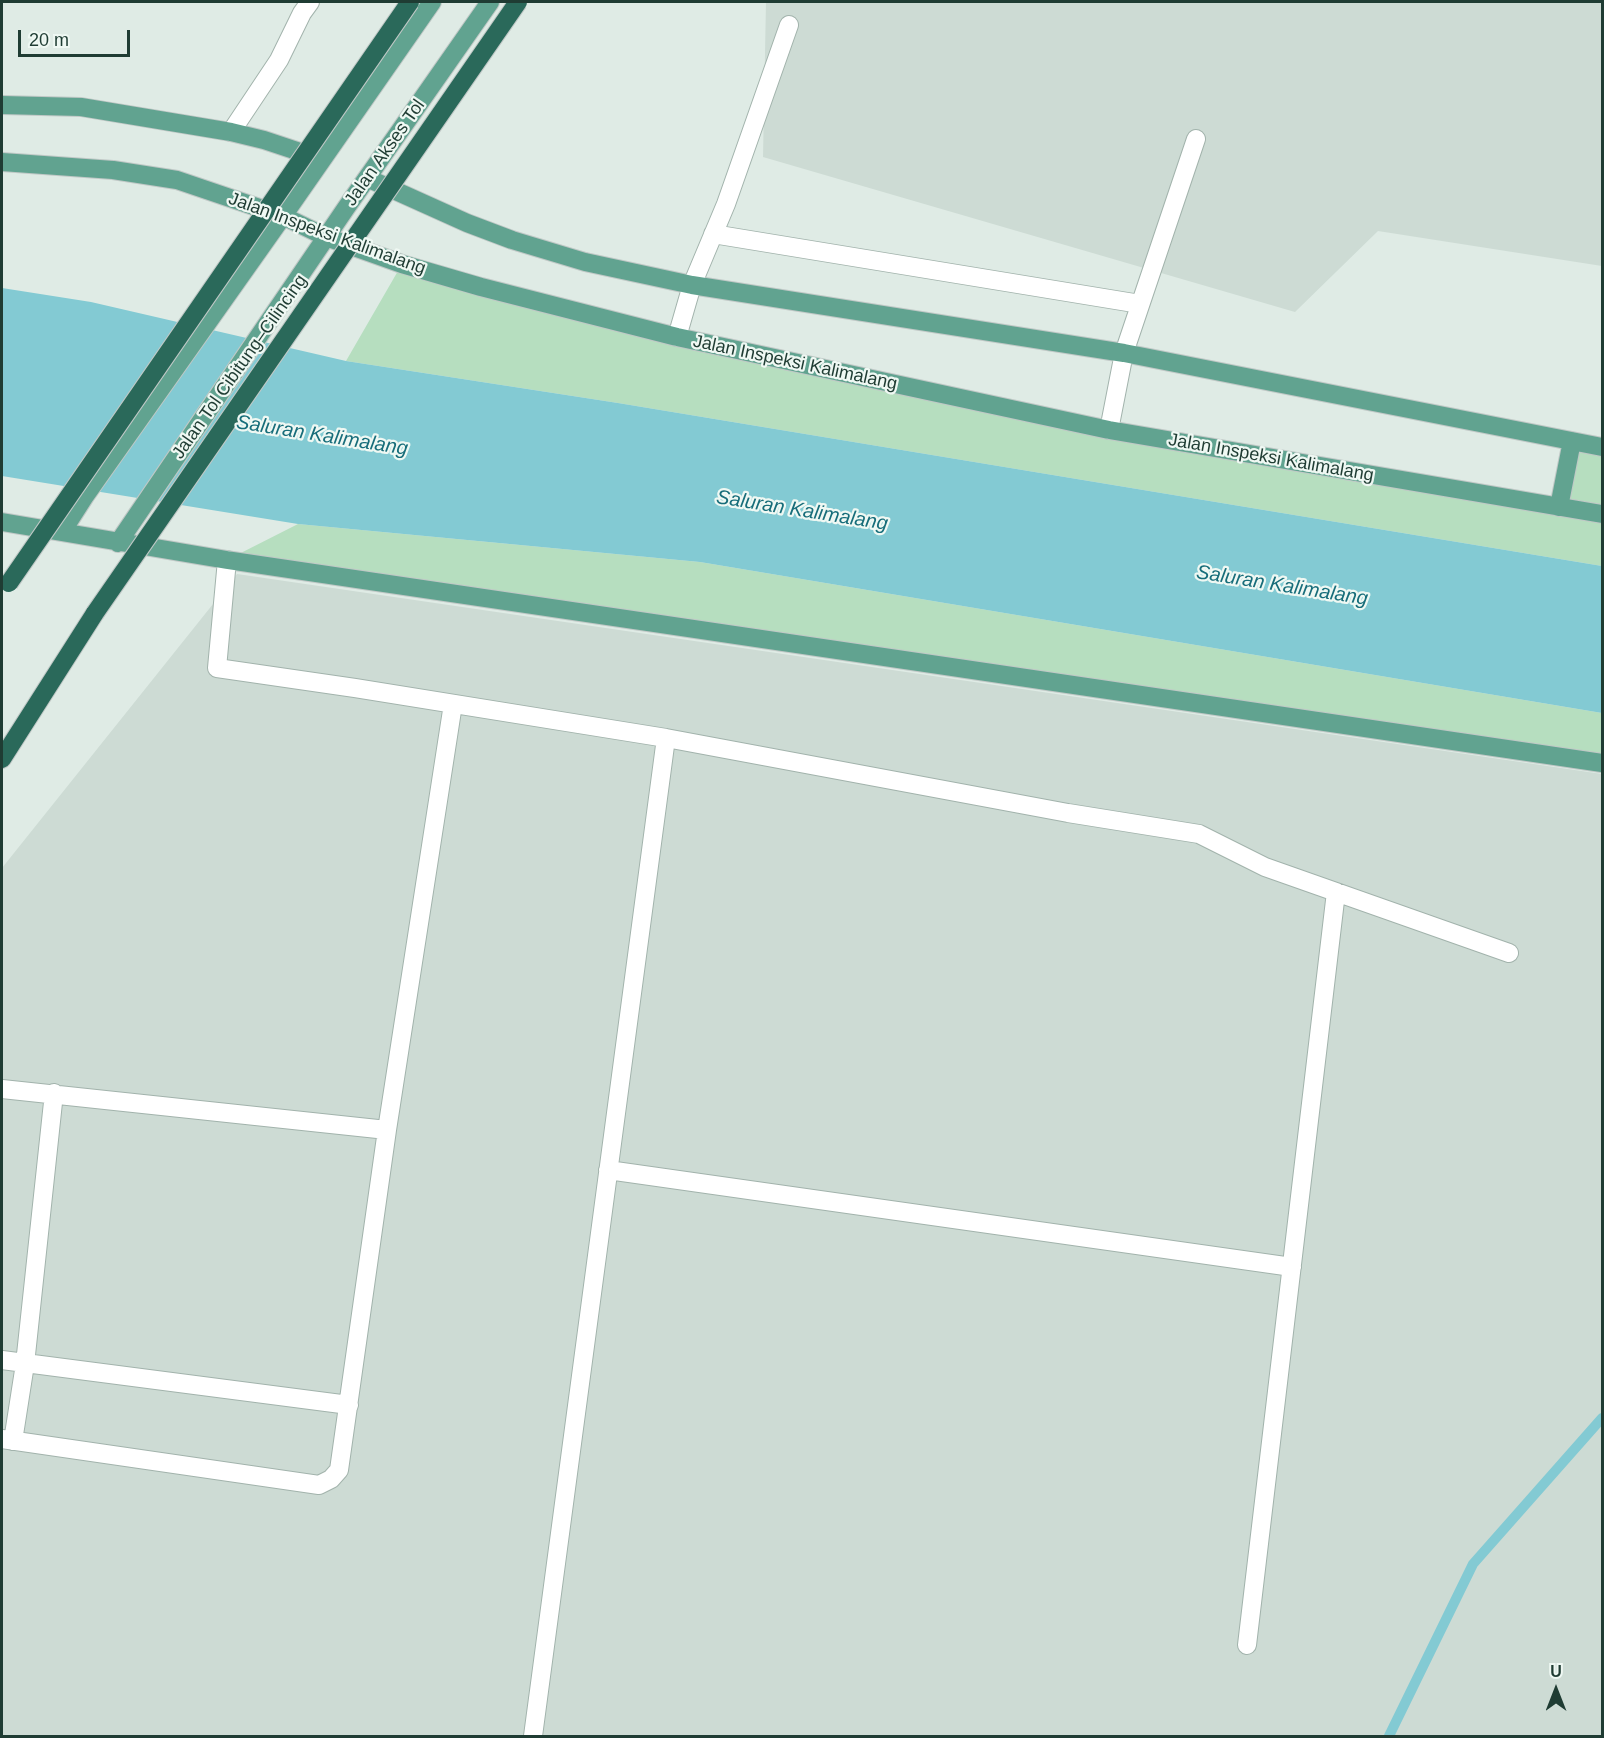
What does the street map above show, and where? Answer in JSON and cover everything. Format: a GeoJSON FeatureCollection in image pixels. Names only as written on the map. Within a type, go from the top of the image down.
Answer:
{"type":"FeatureCollection","features":[{"type":"Feature","properties":{"kind":"highway"},"geometry":{"type":"LineString","coordinates":[[5,588],[410,2]]}},
{"type":"Feature","properties":{"kind":"highway","name":"Jalan Tol Cibitung–Cilincing"},"geometry":{"type":"LineString","coordinates":[[2,759],[95,613],[518,2]]}},
{"type":"Feature","properties":{"kind":"main road"},"geometry":{"type":"LineString","coordinates":[[62,532],[432,2]]}},
{"type":"Feature","properties":{"kind":"main road","name":"Jalan Akses Tol"},"geometry":{"type":"LineString","coordinates":[[118,543],[326,237],[490,2]]}},
{"type":"Feature","properties":{"kind":"main road"},"geometry":{"type":"LineString","coordinates":[[2,105],[81,107],[231,132],[322,159]]}},
{"type":"Feature","properties":{"kind":"main road","name":"Jalan Inspeksi Kalimalang"},"geometry":{"type":"LineString","coordinates":[[2,162],[113,170],[177,180],[283,216],[326,237],[402,264],[481,287],[677,337],[1109,430],[1602,514]]}},
{"type":"Feature","properties":{"kind":"main road"},"geometry":{"type":"LineString","coordinates":[[367,178],[420,203],[512,240],[585,262],[692,285],[1124,353],[1602,447]]}},
{"type":"Feature","properties":{"kind":"main road"},"geometry":{"type":"LineString","coordinates":[[1559,507],[1572,441]]}},
{"type":"Feature","properties":{"kind":"main road"},"geometry":{"type":"LineString","coordinates":[[2,522],[227,560],[1602,763]]}},
{"type":"Feature","properties":{"kind":"lane"},"geometry":{"type":"LineString","coordinates":[[231,132],[279,60],[302,13],[310,2]]}},
{"type":"Feature","properties":{"kind":"lane"},"geometry":{"type":"LineString","coordinates":[[677,337],[692,285],[726,204],[789,25]]}},
{"type":"Feature","properties":{"kind":"lane"},"geometry":{"type":"LineString","coordinates":[[1109,430],[1124,353],[1196,139]]}},
{"type":"Feature","properties":{"kind":"lane"},"geometry":{"type":"LineString","coordinates":[[713,234],[1140,304]]}},
{"type":"Feature","properties":{"kind":"lane"},"geometry":{"type":"LineString","coordinates":[[227,560],[217,668],[666,738],[1068,813],[1199,834],[1265,867],[1509,953]]}},
{"type":"Feature","properties":{"kind":"lane"},"geometry":{"type":"LineString","coordinates":[[54,1093],[25,1364],[7,1440],[320,1485],[331,1479],[339,1470],[387,1130],[453,704]]}},
{"type":"Feature","properties":{"kind":"lane"},"geometry":{"type":"LineString","coordinates":[[533,1737],[666,738]]}},
{"type":"Feature","properties":{"kind":"lane"},"geometry":{"type":"LineString","coordinates":[[1247,1645],[1336,892]]}},
{"type":"Feature","properties":{"kind":"lane"},"geometry":{"type":"LineString","coordinates":[[2,1089],[387,1130]]}},
{"type":"Feature","properties":{"kind":"lane"},"geometry":{"type":"LineString","coordinates":[[608,1170],[1292,1267]]}},
{"type":"Feature","properties":{"kind":"lane"},"geometry":{"type":"LineString","coordinates":[[2,1360],[349,1405]]}},
{"type":"Feature","properties":{"kind":"shaded area"},"geometry":{"type":"Polygon","coordinates":[[[766,2],[1602,2],[1602,266],[1378,231],[1295,312],[763,157],[766,2]]]}},
{"type":"Feature","properties":{"kind":"shaded area"},"geometry":{"type":"Polygon","coordinates":[[[237,574],[1602,774],[1602,1736],[2,1736],[2,868],[237,574]]]}},
{"type":"Feature","properties":{"kind":"green space"},"geometry":{"type":"Polygon","coordinates":[[[402,264],[1109,430],[1559,507],[1572,441],[1602,447],[1602,566],[618,403],[346,361],[402,264]]]}},
{"type":"Feature","properties":{"kind":"green space"},"geometry":{"type":"Polygon","coordinates":[[[298,524],[700,562],[1602,713],[1602,764],[227,560],[298,524]]]}},
{"type":"Feature","properties":{"kind":"water","name":"Saluran Kalimalang"},"geometry":{"type":"Polygon","coordinates":[[[2,288],[91,302],[346,361],[618,403],[1602,566],[1602,713],[700,562],[298,524],[2,476],[2,288]]]}},
{"type":"Feature","properties":{"kind":"waterway"},"geometry":{"type":"LineString","coordinates":[[1389,1736],[1473,1564],[1602,1418]]}}]}
